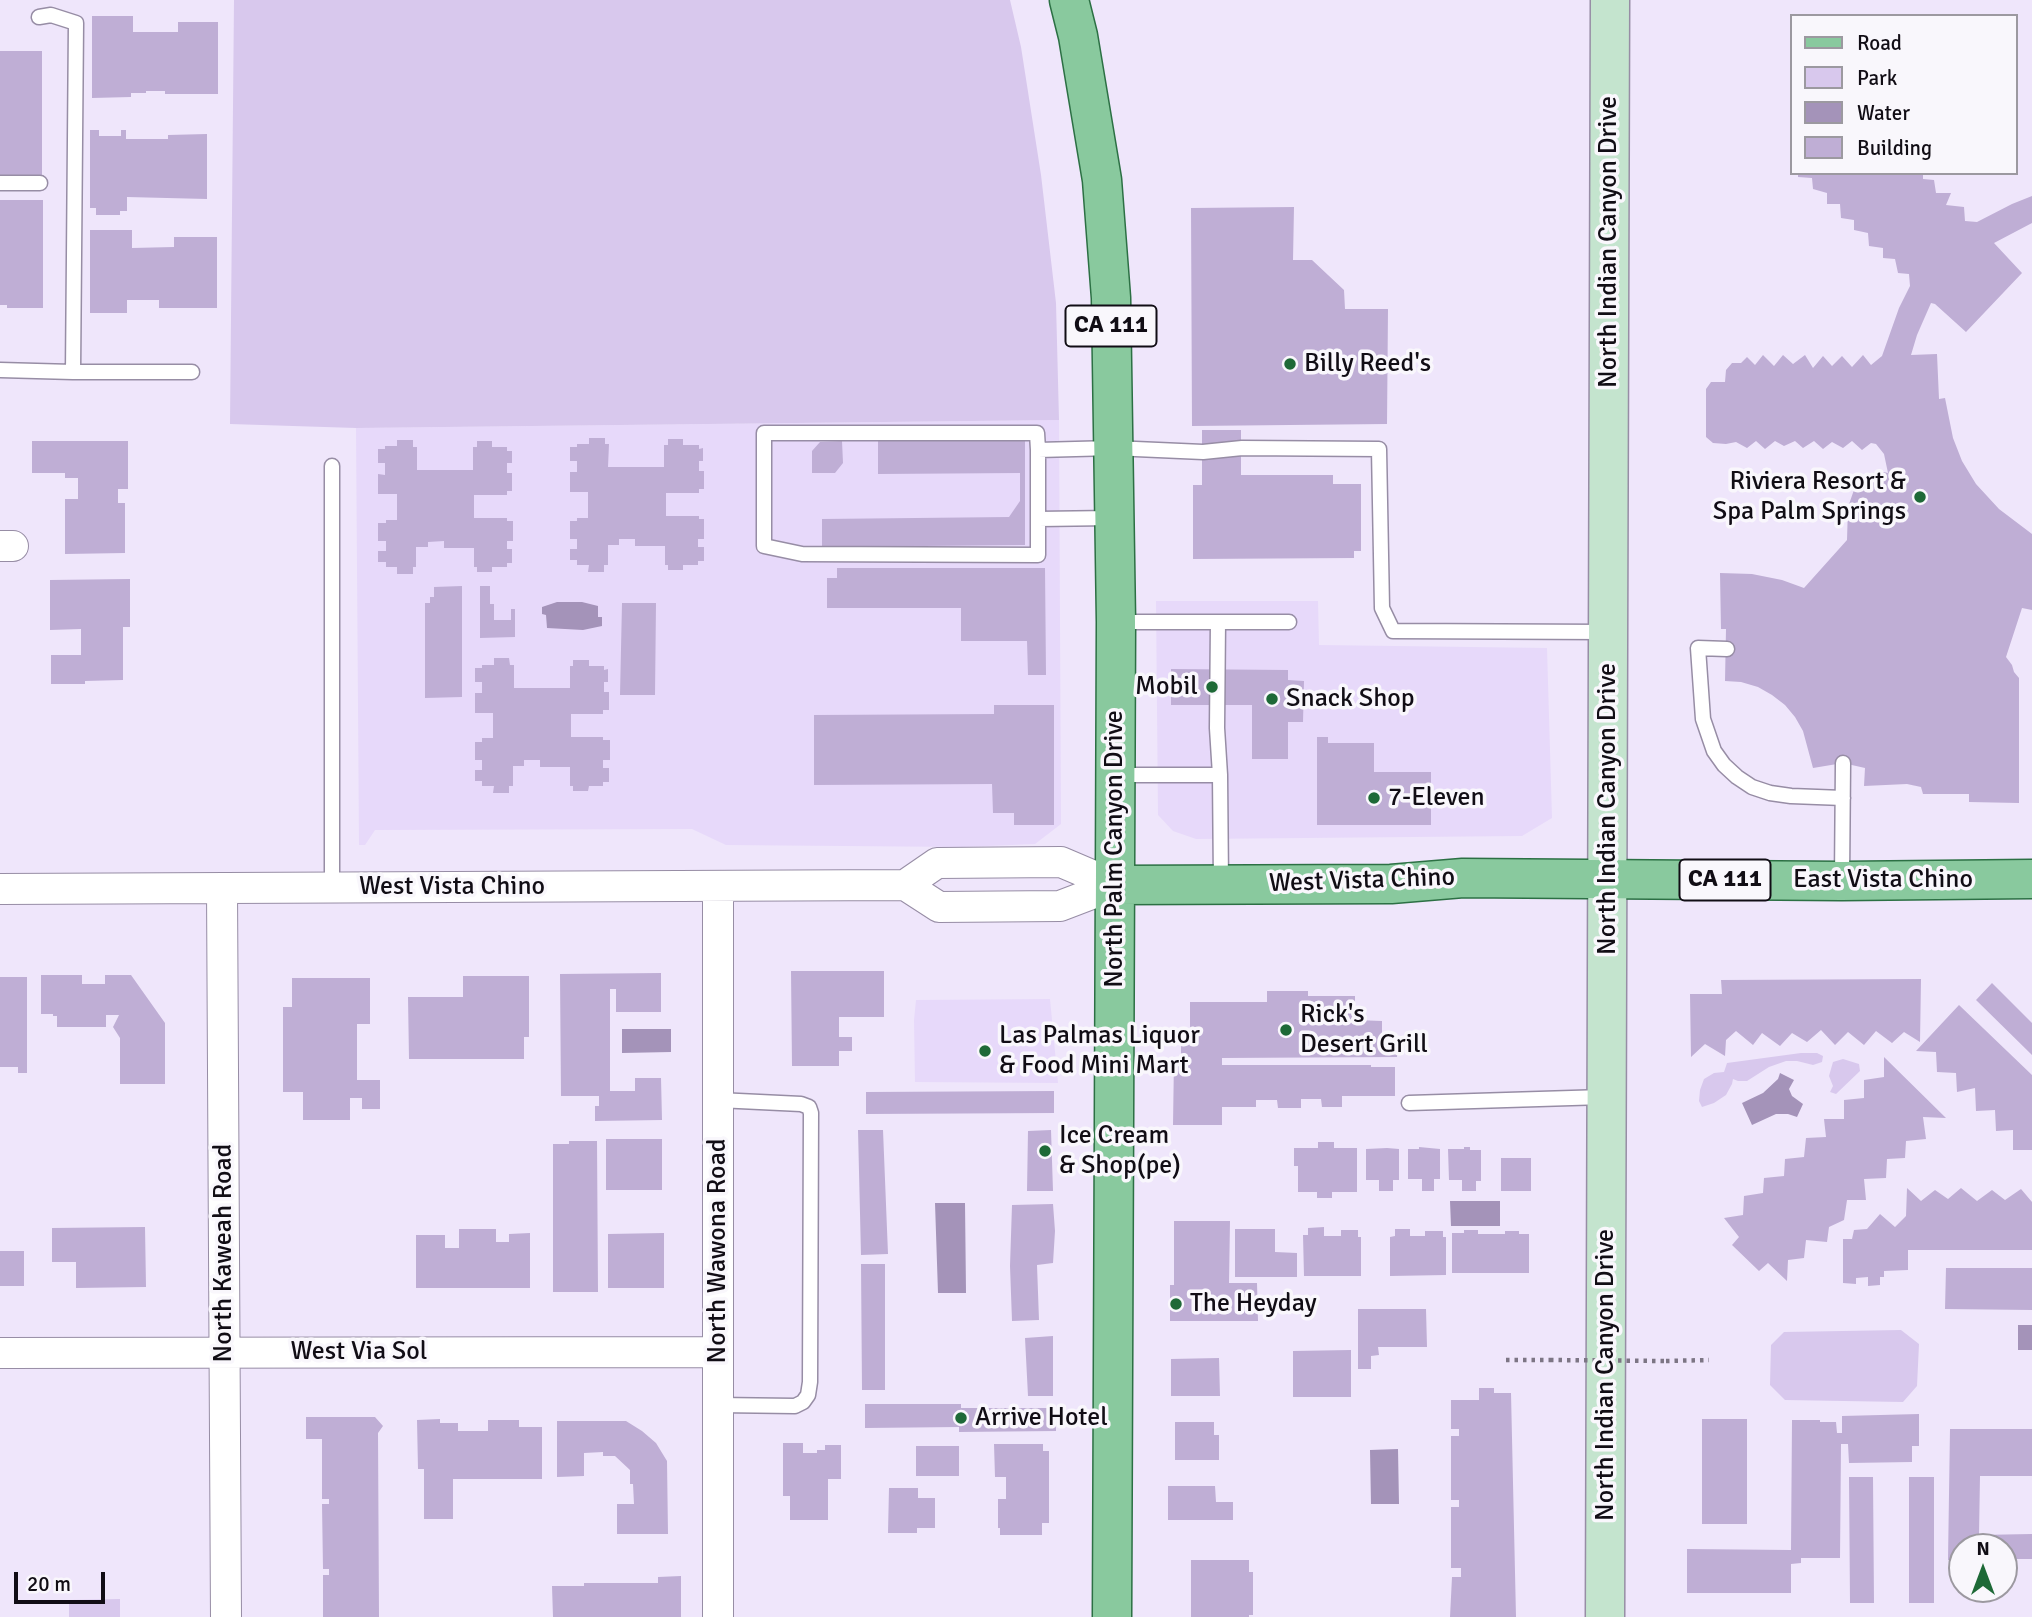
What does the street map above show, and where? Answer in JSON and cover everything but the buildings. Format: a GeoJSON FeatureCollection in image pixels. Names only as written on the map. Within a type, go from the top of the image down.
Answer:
{"type":"FeatureCollection","features":[{"type":"Feature","properties":{"kind":"main road","name":"North Palm Canyon Drive"},"geometry":{"type":"LineString","coordinates":[[1069,0],[1078,36],[1102,180],[1111,298],[1116,622],[1112,1617]]}},
{"type":"Feature","properties":{"kind":"main road","name":"North Indian Canyon Drive"},"geometry":{"type":"LineString","coordinates":[[1605,1617],[1610,0]]}},
{"type":"Feature","properties":{"kind":"main road","name":"West Vista Chino"},"geometry":{"type":"LineString","coordinates":[[1115,885],[1391,884],[1463,878],[1609,878]]}},
{"type":"Feature","properties":{"kind":"main road","name":"East Vista Chino"},"geometry":{"type":"LineString","coordinates":[[1609,878],[1842,881],[2032,879]]}},
{"type":"Feature","properties":{"kind":"street","name":"West Vista Chino"},"geometry":{"type":"LineString","coordinates":[[905,885],[937,863],[1060,862],[1115,885]]}},
{"type":"Feature","properties":{"kind":"street","name":"West Vista Chino"},"geometry":{"type":"LineString","coordinates":[[0,889],[905,885],[939,907],[1060,906],[1115,885]]}},
{"type":"Feature","properties":{"kind":"street","name":"North Wawona Road"},"geometry":{"type":"LineString","coordinates":[[718,886],[718,1617]]}},
{"type":"Feature","properties":{"kind":"street","name":"North Kaweah Road"},"geometry":{"type":"LineString","coordinates":[[222,888],[226,1617]]}},
{"type":"Feature","properties":{"kind":"street","name":"West Via Sol"},"geometry":{"type":"LineString","coordinates":[[0,1353],[718,1352]]}},
{"type":"Feature","properties":{"kind":"lane"},"geometry":{"type":"LineString","coordinates":[[39,17],[51,15],[76,23],[74,372]]}},
{"type":"Feature","properties":{"kind":"lane"},"geometry":{"type":"LineString","coordinates":[[0,183],[40,183]]}},
{"type":"Feature","properties":{"kind":"lane"},"geometry":{"type":"LineString","coordinates":[[0,370],[192,372]]}},
{"type":"Feature","properties":{"kind":"lane"},"geometry":{"type":"LineString","coordinates":[[764,433],[1037,433],[1038,450],[1038,555],[802,554],[764,546],[764,433]]}},
{"type":"Feature","properties":{"kind":"lane"},"geometry":{"type":"LineString","coordinates":[[1038,450],[1113,448],[1203,452],[1242,448],[1380,449],[1382,608],[1393,631],[1608,632]]}},
{"type":"Feature","properties":{"kind":"lane"},"geometry":{"type":"LineString","coordinates":[[332,466],[332,888]]}},
{"type":"Feature","properties":{"kind":"lane"},"geometry":{"type":"LineString","coordinates":[[1038,519],[1114,518]]}},
{"type":"Feature","properties":{"kind":"lane"},"geometry":{"type":"LineString","coordinates":[[1116,622],[1289,622]]}},
{"type":"Feature","properties":{"kind":"lane"},"geometry":{"type":"LineString","coordinates":[[1218,622],[1217,728],[1221,885]]}},
{"type":"Feature","properties":{"kind":"lane"},"geometry":{"type":"LineString","coordinates":[[1727,649],[1698,648],[1703,719],[1714,751],[1724,765],[1752,787],[1770,793],[1843,798]]}},
{"type":"Feature","properties":{"kind":"lane"},"geometry":{"type":"LineString","coordinates":[[1842,881],[1843,763]]}},
{"type":"Feature","properties":{"kind":"lane"},"geometry":{"type":"LineString","coordinates":[[1115,775],[1220,775]]}},
{"type":"Feature","properties":{"kind":"lane"},"geometry":{"type":"LineString","coordinates":[[1409,1103],[1607,1097]]}},
{"type":"Feature","properties":{"kind":"lane"},"geometry":{"type":"LineString","coordinates":[[718,1100],[801,1104],[809,1107],[811,1113],[808,1395],[803,1402],[795,1406],[718,1405]]}},
{"type":"Feature","properties":{"kind":"path"},"geometry":{"type":"LineString","coordinates":[[1506,1360],[1709,1360]]}},
{"type":"Feature","properties":{"kind":"shaded area"},"geometry":{"type":"Polygon","coordinates":[[[1059,420],[1061,824],[1035,844],[962,847],[726,845],[692,829],[375,830],[365,845],[359,845],[356,428],[1059,420]]]}},
{"type":"Feature","properties":{"kind":"shaded area"},"geometry":{"type":"Polygon","coordinates":[[[1156,601],[1318,601],[1319,645],[1547,648],[1552,818],[1522,836],[1196,839],[1173,831],[1158,815],[1156,601]]]}},
{"type":"Feature","properties":{"kind":"shaded area","name":"Las Palmas Liquor & Food Mini Mart"},"geometry":{"type":"Polygon","coordinates":[[[1050,999],[1058,1083],[915,1082],[916,1000],[1050,999]]]}},
{"type":"Feature","properties":{"kind":"green space"},"geometry":{"type":"Polygon","coordinates":[[[234,0],[1010,0],[1021,47],[1041,175],[1056,303],[1059,420],[356,428],[230,424],[234,0]]]}},
{"type":"Feature","properties":{"kind":"green space"},"geometry":{"type":"Polygon","coordinates":[[[1817,1053],[1823,1056],[1822,1062],[1813,1065],[1786,1061],[1769,1067],[1747,1081],[1733,1079],[1726,1095],[1702,1107],[1699,1101],[1704,1079],[1714,1073],[1724,1072],[1727,1063],[1817,1053]]]}},
{"type":"Feature","properties":{"kind":"green space"},"geometry":{"type":"Polygon","coordinates":[[[1843,1059],[1859,1064],[1860,1071],[1836,1094],[1830,1092],[1833,1086],[1829,1076],[1833,1062],[1843,1059]]]}},
{"type":"Feature","properties":{"kind":"green space"},"geometry":{"type":"Polygon","coordinates":[[[1901,1330],[1919,1344],[1917,1386],[1903,1402],[1785,1400],[1770,1385],[1771,1345],[1784,1332],[1901,1330]]]}},
{"type":"Feature","properties":{"kind":"green space"},"geometry":{"type":"Polygon","coordinates":[[[120,1599],[120,1617],[69,1617],[69,1600],[120,1599]]]}},
{"type":"Feature","properties":{"kind":"water"},"geometry":{"type":"Polygon","coordinates":[[[557,602],[582,602],[598,606],[598,617],[602,617],[602,626],[583,630],[547,628],[542,607],[557,602]]]}},
{"type":"Feature","properties":{"kind":"water"},"geometry":{"type":"Polygon","coordinates":[[[622,1029],[671,1029],[671,1052],[622,1053],[622,1029]]]}},
{"type":"Feature","properties":{"kind":"water"},"geometry":{"type":"Polygon","coordinates":[[[1780,1073],[1794,1080],[1789,1089],[1792,1096],[1803,1104],[1797,1117],[1776,1114],[1752,1125],[1742,1103],[1763,1093],[1778,1079],[1780,1073]]]}},
{"type":"Feature","properties":{"kind":"water"},"geometry":{"type":"Polygon","coordinates":[[[1450,1201],[1500,1201],[1500,1226],[1451,1226],[1450,1201]]]}},
{"type":"Feature","properties":{"kind":"water"},"geometry":{"type":"Polygon","coordinates":[[[935,1203],[965,1203],[966,1293],[938,1293],[935,1203]]]}},
{"type":"Feature","properties":{"kind":"water"},"geometry":{"type":"Polygon","coordinates":[[[2018,1325],[2032,1325],[2032,1350],[2018,1350],[2018,1325]]]}},
{"type":"Feature","properties":{"kind":"water"},"geometry":{"type":"Polygon","coordinates":[[[1398,1449],[1399,1504],[1371,1504],[1370,1450],[1398,1449]]]}},
{"type":"Feature","properties":{"kind":"place","name":"Billy Reed's"},"geometry":{"type":"Point","coordinates":[1290,364]}},
{"type":"Feature","properties":{"kind":"place","name":"Riviera Resort & Spa Palm Springs"},"geometry":{"type":"Point","coordinates":[1920,497]}},
{"type":"Feature","properties":{"kind":"place","name":"Mobil"},"geometry":{"type":"Point","coordinates":[1212,687]}},
{"type":"Feature","properties":{"kind":"place","name":"Snack Shop"},"geometry":{"type":"Point","coordinates":[1272,699]}},
{"type":"Feature","properties":{"kind":"place","name":"7-Eleven"},"geometry":{"type":"Point","coordinates":[1374,798]}},
{"type":"Feature","properties":{"kind":"place","name":"Rick's Desert Grill"},"geometry":{"type":"Point","coordinates":[1286,1030]}},
{"type":"Feature","properties":{"kind":"place","name":"Las Palmas Liquor & Food Mini Mart"},"geometry":{"type":"Point","coordinates":[985,1051]}},
{"type":"Feature","properties":{"kind":"place","name":"Ice Cream & Shop(pe)"},"geometry":{"type":"Point","coordinates":[1045,1151]}},
{"type":"Feature","properties":{"kind":"place","name":"The Heyday"},"geometry":{"type":"Point","coordinates":[1176,1304]}},
{"type":"Feature","properties":{"kind":"place","name":"Arrive Hotel"},"geometry":{"type":"Point","coordinates":[961,1418]}}]}
